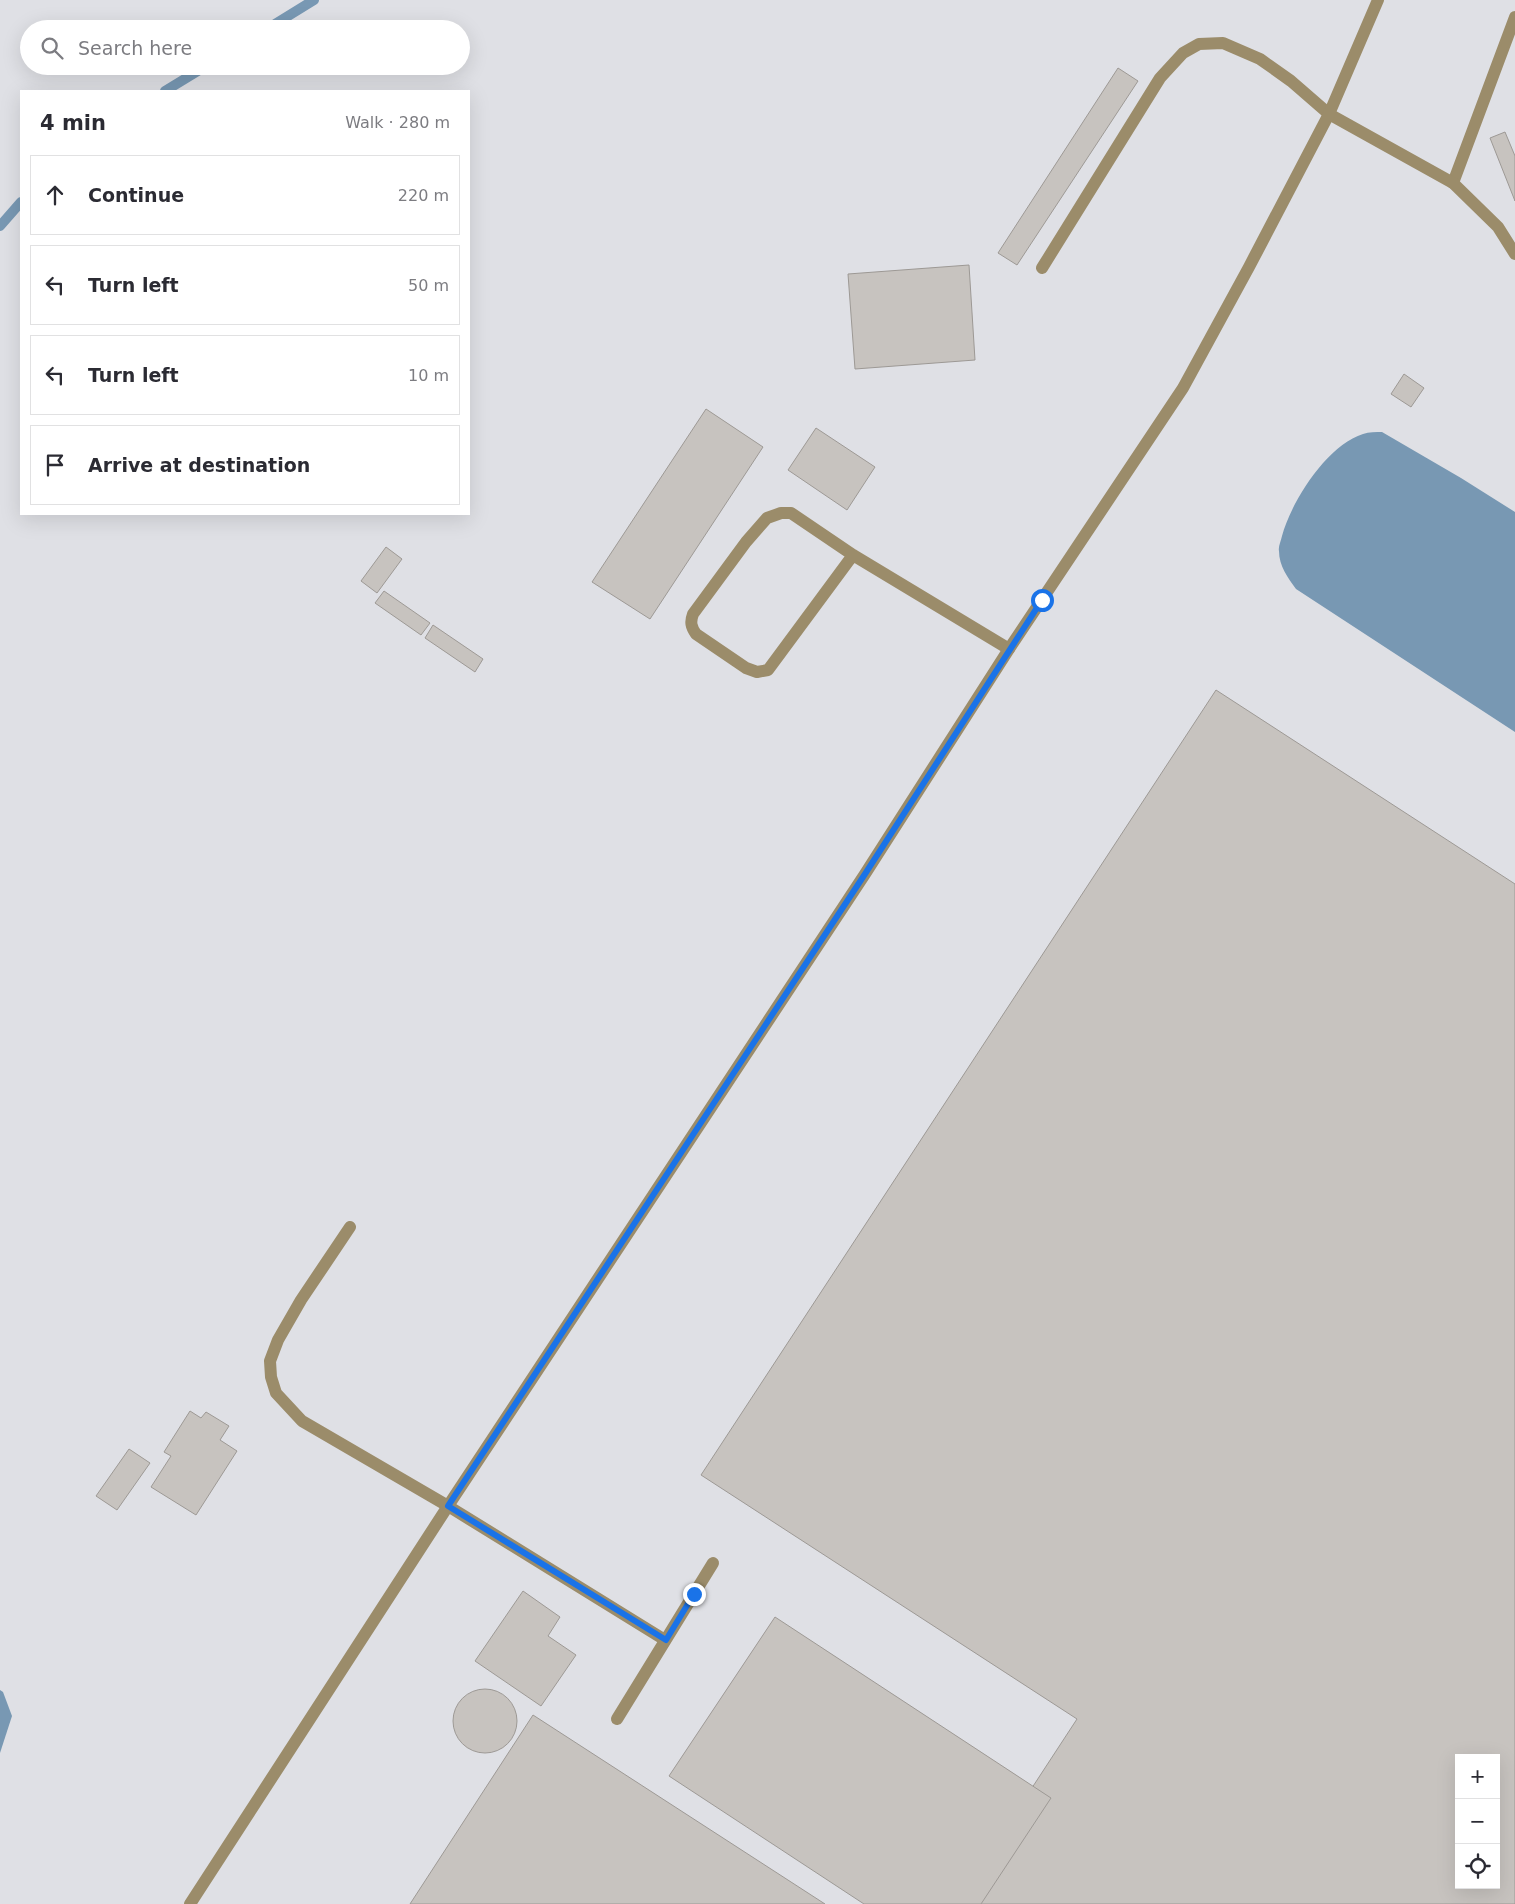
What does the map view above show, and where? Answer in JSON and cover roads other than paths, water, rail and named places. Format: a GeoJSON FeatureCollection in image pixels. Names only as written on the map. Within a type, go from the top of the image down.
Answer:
{"type":"FeatureCollection","features":[{"type":"Feature","properties":{"kind":"street"},"geometry":{"type":"LineString","coordinates":[[190,1904],[448,1506],[865,874],[1009,649],[1184,388],[1250,267],[1329,114],[1378,0]]}},
{"type":"Feature","properties":{"kind":"street"},"geometry":{"type":"LineString","coordinates":[[1453,183],[1515,18]]}},
{"type":"Feature","properties":{"kind":"street"},"geometry":{"type":"LineString","coordinates":[[1042,268],[1160,78],[1183,53],[1199,44],[1223,43],[1260,59],[1329,114],[1453,183],[1498,227],[1515,254]]}},
{"type":"Feature","properties":{"kind":"street"},"geometry":{"type":"LineString","coordinates":[[854,555],[768,670],[757,672],[746,668],[696,634],[692,629],[690,622],[693,614],[746,542],[767,518],[781,512],[791,514],[854,555],[1009,649]]}},
{"type":"Feature","properties":{"kind":"street"},"geometry":{"type":"LineString","coordinates":[[350,1227],[301,1300],[278,1340],[270,1361],[271,1377],[276,1393],[302,1421],[448,1506],[666,1640]]}},
{"type":"Feature","properties":{"kind":"street"},"geometry":{"type":"LineString","coordinates":[[617,1719],[713,1563]]}},
{"type":"Feature","properties":{"kind":"water"},"geometry":{"type":"Polygon","coordinates":[[[1382,432],[1515,512],[1515,732],[1296,589],[1282,567],[1279,546],[1282,536],[1293,507],[1312,476],[1336,450],[1350,440],[1365,433],[1382,432]]]}},
{"type":"Feature","properties":{"kind":"water"},"geometry":{"type":"Polygon","coordinates":[[[0,1690],[3,1692],[12,1716],[0,1753],[0,1690]]]}},
{"type":"Feature","properties":{"kind":"waterway"},"geometry":{"type":"LineString","coordinates":[[282,20],[314,0]]}},
{"type":"Feature","properties":{"kind":"waterway"},"geometry":{"type":"LineString","coordinates":[[167,90],[191,75]]}},
{"type":"Feature","properties":{"kind":"waterway"},"geometry":{"type":"LineString","coordinates":[[0,226],[20,203]]}}]}
